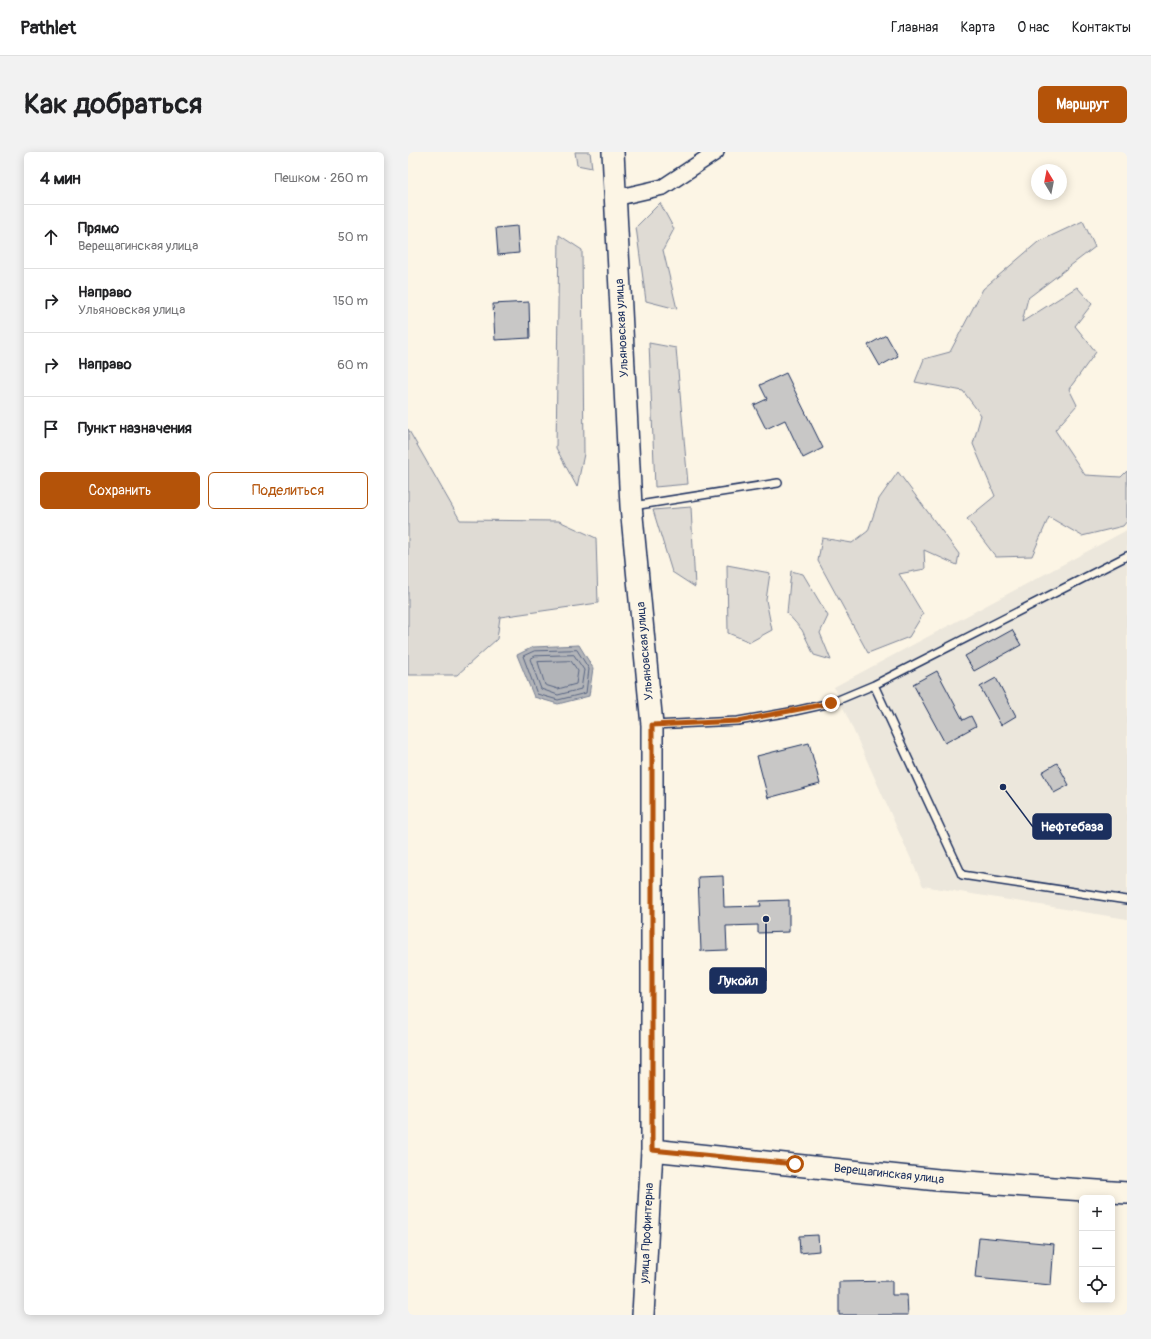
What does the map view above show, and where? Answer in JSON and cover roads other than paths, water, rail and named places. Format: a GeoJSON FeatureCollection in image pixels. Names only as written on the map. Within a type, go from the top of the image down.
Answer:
{"type":"FeatureCollection","features":[{"type":"Feature","properties":{"kind":"main road","name":"Ульяновская улица"},"geometry":{"type":"LineString","coordinates":[[613,152],[631,506],[652,725],[652,1150]]}},
{"type":"Feature","properties":{"kind":"main road","name":"Верещагинская улица"},"geometry":{"type":"LineString","coordinates":[[652,1150],[938,1180],[1127,1193]]}},
{"type":"Feature","properties":{"kind":"main road","name":"улица Профинтерна"},"geometry":{"type":"LineString","coordinates":[[643,1315],[652,1150]]}},
{"type":"Feature","properties":{"kind":"street"},"geometry":{"type":"LineString","coordinates":[[615,198],[663,187],[716,152]]}},
{"type":"Feature","properties":{"kind":"lane"},"geometry":{"type":"LineString","coordinates":[[631,506],[778,483]]}},
{"type":"Feature","properties":{"kind":"lane"},"geometry":{"type":"LineString","coordinates":[[652,725],[738,721],[831,703],[874,685],[1127,556]]}},
{"type":"Feature","properties":{"kind":"lane"},"geometry":{"type":"LineString","coordinates":[[874,685],[962,875],[1127,900]]}},
{"type":"Feature","properties":{"kind":"water"},"geometry":{"type":"Polygon","coordinates":[[[579,645],[593,668],[589,696],[558,704],[534,697],[517,655],[533,647],[579,645]]]}},
{"type":"Feature","properties":{"kind":"place","name":"Нефтебаза"},"geometry":{"type":"Point","coordinates":[1003,787]}},
{"type":"Feature","properties":{"kind":"place","name":"Лукойл"},"geometry":{"type":"Point","coordinates":[766,919]}}]}
